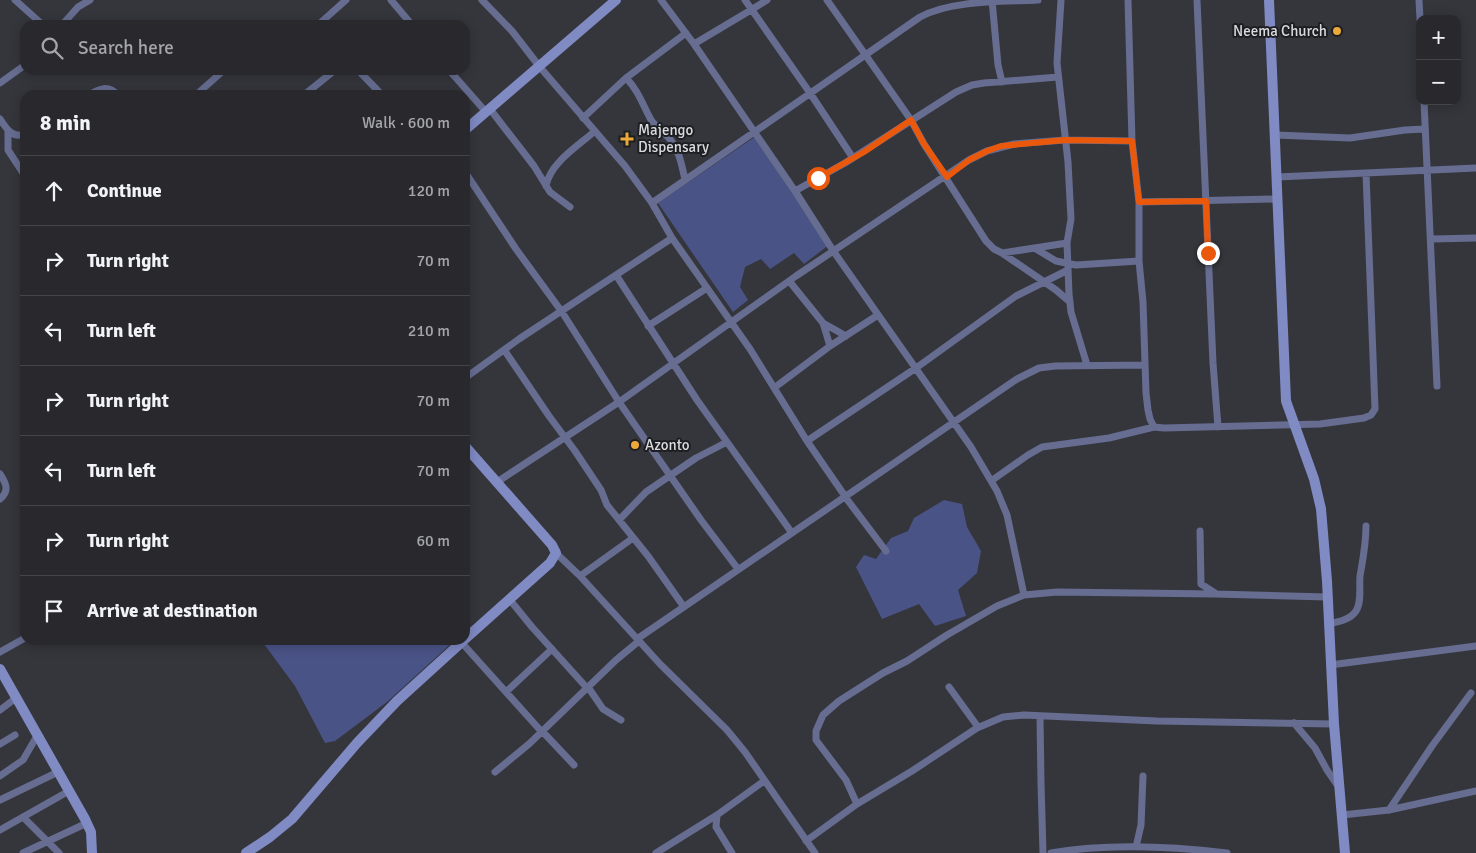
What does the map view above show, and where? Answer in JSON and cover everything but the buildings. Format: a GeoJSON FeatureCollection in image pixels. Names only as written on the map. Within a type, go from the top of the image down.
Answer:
{"type":"FeatureCollection","features":[{"type":"Feature","properties":{"kind":"street"},"geometry":{"type":"LineString","coordinates":[[15,0],[37,20]]}},
{"type":"Feature","properties":{"kind":"street"},"geometry":{"type":"LineString","coordinates":[[66,20],[78,7],[90,0]]}},
{"type":"Feature","properties":{"kind":"street"},"geometry":{"type":"LineString","coordinates":[[324,20],[346,0]]}},
{"type":"Feature","properties":{"kind":"street"},"geometry":{"type":"LineString","coordinates":[[391,0],[408,20]]}},
{"type":"Feature","properties":{"kind":"street"},"geometry":{"type":"LineString","coordinates":[[482,0],[517,36],[539,66],[625,166],[652,203],[672,238],[750,349],[807,441],[886,551]]}},
{"type":"Feature","properties":{"kind":"street"},"geometry":{"type":"LineString","coordinates":[[470,126],[616,0]]}},
{"type":"Feature","properties":{"kind":"street"},"geometry":{"type":"LineString","coordinates":[[661,0],[694,44],[795,191],[834,252],[971,447],[1001,500],[1024,594]]}},
{"type":"Feature","properties":{"kind":"street"},"geometry":{"type":"LineString","coordinates":[[745,0],[853,158]]}},
{"type":"Feature","properties":{"kind":"street"},"geometry":{"type":"LineString","coordinates":[[694,44],[767,0]]}},
{"type":"Feature","properties":{"kind":"street"},"geometry":{"type":"LineString","coordinates":[[827,0],[911,120],[924,144],[986,240],[994,248],[1056,290],[1070,302]]}},
{"type":"Feature","properties":{"kind":"street"},"geometry":{"type":"LineString","coordinates":[[652,203],[932,10],[992,1],[1038,0]]}},
{"type":"Feature","properties":{"kind":"street"},"geometry":{"type":"LineString","coordinates":[[1061,0],[1057,63],[1063,110],[1071,219],[1067,243],[1070,302],[1087,365]]}},
{"type":"Feature","properties":{"kind":"street"},"geometry":{"type":"LineString","coordinates":[[1128,0],[1132,141],[1139,202],[1139,261],[1143,302],[1145,365],[1148,410],[1154,427]]}},
{"type":"Feature","properties":{"kind":"street"},"geometry":{"type":"LineString","coordinates":[[1197,0],[1212,363],[1218,427]]}},
{"type":"Feature","properties":{"kind":"street"},"geometry":{"type":"LineString","coordinates":[[1269,0],[1286,401],[1314,479],[1321,508],[1344,853]]}},
{"type":"Feature","properties":{"kind":"street"},"geometry":{"type":"LineString","coordinates":[[1419,0],[1420,15]]}},
{"type":"Feature","properties":{"kind":"street"},"geometry":{"type":"LineString","coordinates":[[992,1],[998,65],[1002,82]]}},
{"type":"Feature","properties":{"kind":"street"},"geometry":{"type":"LineString","coordinates":[[583,118],[626,78],[686,33]]}},
{"type":"Feature","properties":{"kind":"street"},"geometry":{"type":"LineString","coordinates":[[0,83],[20,69]]}},
{"type":"Feature","properties":{"kind":"street"},"geometry":{"type":"LineString","coordinates":[[202,90],[218,75]]}},
{"type":"Feature","properties":{"kind":"street"},"geometry":{"type":"LineString","coordinates":[[310,90],[329,75]]}},
{"type":"Feature","properties":{"kind":"street"},"geometry":{"type":"LineString","coordinates":[[363,75],[377,90]]}},
{"type":"Feature","properties":{"kind":"street"},"geometry":{"type":"LineString","coordinates":[[455,75],[469,90]]}},
{"type":"Feature","properties":{"kind":"street"},"geometry":{"type":"LineString","coordinates":[[795,191],[853,158],[956,92],[972,85],[1058,77]]}},
{"type":"Feature","properties":{"kind":"street"},"geometry":{"type":"LineString","coordinates":[[626,78],[635,87],[654,124],[668,136],[673,144],[681,163],[685,180]]}},
{"type":"Feature","properties":{"kind":"street"},"geometry":{"type":"LineString","coordinates":[[97,90],[104,88],[112,90]]}},
{"type":"Feature","properties":{"kind":"street"},"geometry":{"type":"LineString","coordinates":[[470,91],[534,166],[550,192],[570,207]]}},
{"type":"Feature","properties":{"kind":"street"},"geometry":{"type":"LineString","coordinates":[[1424,105],[1432,240],[1432,300],[1437,386]]}},
{"type":"Feature","properties":{"kind":"street"},"geometry":{"type":"LineString","coordinates":[[0,119],[8,130],[16,136],[20,135]]}},
{"type":"Feature","properties":{"kind":"street"},"geometry":{"type":"LineString","coordinates":[[1276,135],[1350,138],[1425,129]]}},
{"type":"Feature","properties":{"kind":"street"},"geometry":{"type":"LineString","coordinates":[[8,130],[8,150],[20,168]]}},
{"type":"Feature","properties":{"kind":"street"},"geometry":{"type":"LineString","coordinates":[[546,186],[550,172],[556,165],[595,131]]}},
{"type":"Feature","properties":{"kind":"street"},"geometry":{"type":"LineString","coordinates":[[497,482],[619,402],[969,160],[1001,146],[1065,140],[1132,141]]}},
{"type":"Feature","properties":{"kind":"street"},"geometry":{"type":"LineString","coordinates":[[1277,176],[1476,168]]}},
{"type":"Feature","properties":{"kind":"street"},"geometry":{"type":"LineString","coordinates":[[991,481],[1028,454],[1042,447],[1109,438],[1154,427],[1295,426],[1364,418],[1371,415],[1375,409],[1366,173]]}},
{"type":"Feature","properties":{"kind":"street"},"geometry":{"type":"LineString","coordinates":[[470,179],[562,312],[619,402],[701,520],[738,569]]}},
{"type":"Feature","properties":{"kind":"street"},"geometry":{"type":"LineString","coordinates":[[1139,202],[1277,200]]}},
{"type":"Feature","properties":{"kind":"street"},"geometry":{"type":"LineString","coordinates":[[470,374],[519,339],[672,238]]}},
{"type":"Feature","properties":{"kind":"street"},"geometry":{"type":"LineString","coordinates":[[1432,240],[1476,238]]}},
{"type":"Feature","properties":{"kind":"street"},"geometry":{"type":"LineString","coordinates":[[1002,253],[1067,243]]}},
{"type":"Feature","properties":{"kind":"street"},"geometry":{"type":"LineString","coordinates":[[1036,249],[1068,267]]}},
{"type":"Feature","properties":{"kind":"street"},"geometry":{"type":"LineString","coordinates":[[807,441],[916,368],[1027,289],[1068,267],[1139,261]]}},
{"type":"Feature","properties":{"kind":"street"},"geometry":{"type":"LineString","coordinates":[[616,275],[673,364],[792,533]]}},
{"type":"Feature","properties":{"kind":"street"},"geometry":{"type":"LineString","coordinates":[[790,282],[823,323],[846,336]]}},
{"type":"Feature","properties":{"kind":"street"},"geometry":{"type":"LineString","coordinates":[[648,326],[707,288]]}},
{"type":"Feature","properties":{"kind":"street"},"geometry":{"type":"LineString","coordinates":[[774,388],[830,346],[878,315]]}},
{"type":"Feature","properties":{"kind":"street"},"geometry":{"type":"LineString","coordinates":[[823,323],[830,346]]}},
{"type":"Feature","properties":{"kind":"street"},"geometry":{"type":"LineString","coordinates":[[505,350],[601,490],[607,505],[684,607]]}},
{"type":"Feature","properties":{"kind":"street"},"geometry":{"type":"LineString","coordinates":[[495,772],[530,744],[638,640],[738,569],[1018,379],[1039,368],[1055,366],[1145,365]]}},
{"type":"Feature","properties":{"kind":"street"},"geometry":{"type":"LineString","coordinates":[[619,520],[646,492],[696,458],[727,442]]}},
{"type":"Feature","properties":{"kind":"street"},"geometry":{"type":"LineString","coordinates":[[470,452],[552,545],[556,554],[580,576],[638,640],[728,730],[814,853]]}},
{"type":"Feature","properties":{"kind":"street"},"geometry":{"type":"LineString","coordinates":[[0,474],[7,487],[5,494],[0,499]]}},
{"type":"Feature","properties":{"kind":"street"},"geometry":{"type":"LineString","coordinates":[[1328,624],[1349,618],[1359,606],[1360,578],[1366,544],[1366,526]]}},
{"type":"Feature","properties":{"kind":"street"},"geometry":{"type":"LineString","coordinates":[[1200,531],[1201,584],[1215,594]]}},
{"type":"Feature","properties":{"kind":"street"},"geometry":{"type":"LineString","coordinates":[[580,576],[633,538]]}},
{"type":"Feature","properties":{"kind":"street"},"geometry":{"type":"LineString","coordinates":[[470,636],[550,563],[556,554]]}},
{"type":"Feature","properties":{"kind":"street"},"geometry":{"type":"LineString","coordinates":[[857,804],[846,780],[816,740],[816,731],[823,715],[839,701],[883,673],[907,661],[997,606],[1024,594],[1057,592],[1215,594],[1327,598]]}},
{"type":"Feature","properties":{"kind":"street"},"geometry":{"type":"LineString","coordinates":[[510,600],[588,687],[603,708],[621,720]]}},
{"type":"Feature","properties":{"kind":"street"},"geometry":{"type":"LineString","coordinates":[[0,652],[20,641]]}},
{"type":"Feature","properties":{"kind":"street"},"geometry":{"type":"LineString","coordinates":[[246,853],[270,838],[292,819],[357,743],[397,701],[460,645]]}},
{"type":"Feature","properties":{"kind":"street"},"geometry":{"type":"LineString","coordinates":[[467,645],[506,692],[574,765]]}},
{"type":"Feature","properties":{"kind":"street"},"geometry":{"type":"LineString","coordinates":[[1330,665],[1476,646]]}},
{"type":"Feature","properties":{"kind":"street"},"geometry":{"type":"LineString","coordinates":[[506,692],[552,649]]}},
{"type":"Feature","properties":{"kind":"street"},"geometry":{"type":"LineString","coordinates":[[0,669],[3,680],[16,698],[87,823],[92,842],[92,853]]}},
{"type":"Feature","properties":{"kind":"street"},"geometry":{"type":"LineString","coordinates":[[948,688],[978,727]]}},
{"type":"Feature","properties":{"kind":"street"},"geometry":{"type":"LineString","coordinates":[[1389,810],[1432,746],[1471,693]]}},
{"type":"Feature","properties":{"kind":"street"},"geometry":{"type":"LineString","coordinates":[[0,710],[16,698]]}},
{"type":"Feature","properties":{"kind":"street"},"geometry":{"type":"LineString","coordinates":[[806,841],[857,804],[912,771],[978,727],[1003,717],[1040,716],[1157,721],[1334,724]]}},
{"type":"Feature","properties":{"kind":"street"},"geometry":{"type":"LineString","coordinates":[[1040,716],[1044,853]]}},
{"type":"Feature","properties":{"kind":"street"},"geometry":{"type":"LineString","coordinates":[[1294,723],[1315,748],[1339,787]]}},
{"type":"Feature","properties":{"kind":"street"},"geometry":{"type":"LineString","coordinates":[[0,744],[15,735]]}},
{"type":"Feature","properties":{"kind":"street"},"geometry":{"type":"LineString","coordinates":[[0,776],[22,760],[37,736]]}},
{"type":"Feature","properties":{"kind":"street"},"geometry":{"type":"LineString","coordinates":[[0,800],[58,772]]}},
{"type":"Feature","properties":{"kind":"street"},"geometry":{"type":"LineString","coordinates":[[1136,847],[1142,825],[1143,776]]}},
{"type":"Feature","properties":{"kind":"street"},"geometry":{"type":"LineString","coordinates":[[656,853],[717,815],[764,781]]}},
{"type":"Feature","properties":{"kind":"street"},"geometry":{"type":"LineString","coordinates":[[0,830],[70,791]]}},
{"type":"Feature","properties":{"kind":"street"},"geometry":{"type":"LineString","coordinates":[[1342,815],[1389,810],[1476,791]]}},
{"type":"Feature","properties":{"kind":"street"},"geometry":{"type":"LineString","coordinates":[[717,815],[716,827],[732,853]]}},
{"type":"Feature","properties":{"kind":"street"},"geometry":{"type":"LineString","coordinates":[[23,817],[59,853]]}},
{"type":"Feature","properties":{"kind":"street"},"geometry":{"type":"LineString","coordinates":[[23,853],[87,823]]}},
{"type":"Feature","properties":{"kind":"street"},"geometry":{"type":"LineString","coordinates":[[1051,853],[1076,850],[1127,850],[1136,847],[1227,853]]}},
{"type":"Feature","properties":{"kind":"shaded area"},"geometry":{"type":"Polygon","coordinates":[[[756,136],[830,244],[804,264],[794,253],[770,269],[761,259],[745,267],[740,287],[748,300],[733,312],[658,203],[756,136]]]}},
{"type":"Feature","properties":{"kind":"shaded area"},"geometry":{"type":"Polygon","coordinates":[[[944,500],[962,504],[967,527],[981,551],[977,573],[958,590],[966,616],[935,626],[919,604],[882,619],[856,567],[864,555],[876,559],[891,538],[908,531],[914,518],[944,500]]]}},
{"type":"Feature","properties":{"kind":"shaded area"},"geometry":{"type":"Polygon","coordinates":[[[265,645],[450,645],[387,702],[335,741],[325,743],[295,686],[265,645]]]}},
{"type":"Feature","properties":{"kind":"place","name":"Neema Church"},"geometry":{"type":"Point","coordinates":[1337,31]}},
{"type":"Feature","properties":{"kind":"place","name":"Majengo Dispensary"},"geometry":{"type":"Point","coordinates":[627,139]}},
{"type":"Feature","properties":{"kind":"place","name":"Azonto"},"geometry":{"type":"Point","coordinates":[635,445]}},
{"type":"Feature","properties":{"kind":"route"},"geometry":{"type":"LineString","coordinates":[[818,178],[864,152],[911,120],[924,144],[947,177],[969,160],[1001,146],[1065,140],[1132,141],[1139,202],[1206,201],[1208,253]]}}]}
